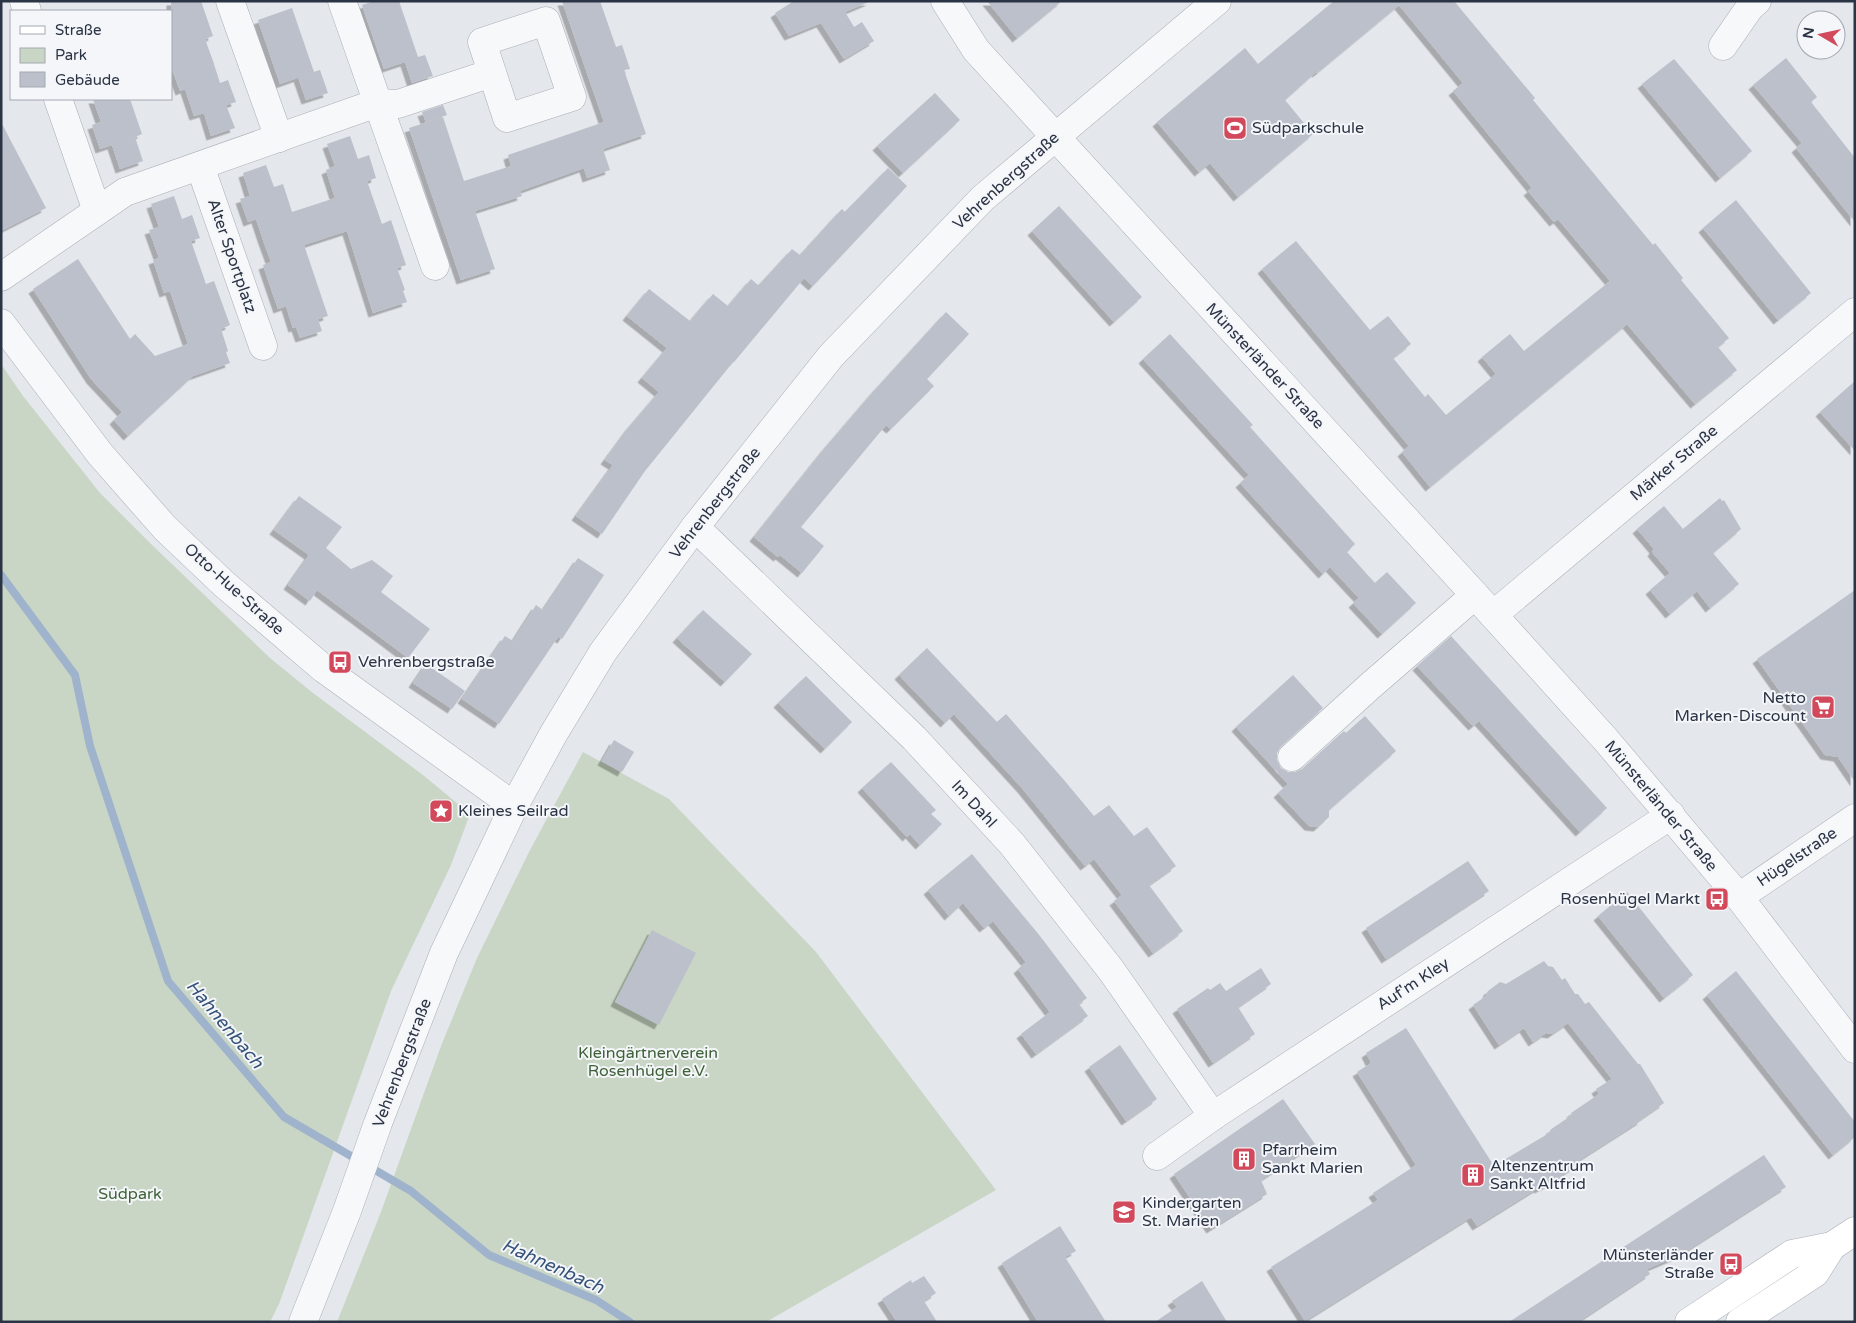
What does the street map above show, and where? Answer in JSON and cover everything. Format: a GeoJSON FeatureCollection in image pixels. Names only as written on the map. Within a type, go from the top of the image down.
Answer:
{"type":"FeatureCollection","features":[{"type":"Feature","properties":{"kind":"main road"},"geometry":{"type":"LineString","coordinates":[[1689,1322],[1792,1254],[1832,1246],[1855,1231]]}},
{"type":"Feature","properties":{"kind":"main road"},"geometry":{"type":"LineString","coordinates":[[1740,1322],[1815,1273],[1832,1246]]}},
{"type":"Feature","properties":{"kind":"street"},"geometry":{"type":"LineString","coordinates":[[230,1],[279,138]]}},
{"type":"Feature","properties":{"kind":"street"},"geometry":{"type":"LineString","coordinates":[[342,1],[435,266]]}},
{"type":"Feature","properties":{"kind":"street","name":"Münsterländer Straße"},"geometry":{"type":"LineString","coordinates":[[945,1],[976,50],[1484,605],[1671,815],[1739,897],[1855,1049]]}},
{"type":"Feature","properties":{"kind":"street","name":"Vehrenbergstraße"},"geometry":{"type":"LineString","coordinates":[[303,1322],[444,953],[514,806],[554,733],[603,652],[696,527],[831,356],[983,198],[1216,1]]}},
{"type":"Feature","properties":{"kind":"street"},"geometry":{"type":"LineString","coordinates":[[1723,46],[1750,7],[1757,1]]}},
{"type":"Feature","properties":{"kind":"street"},"geometry":{"type":"LineString","coordinates":[[542,11],[572,98],[507,118],[492,73],[482,42],[542,11]]}},
{"type":"Feature","properties":{"kind":"street"},"geometry":{"type":"LineString","coordinates":[[1,277],[125,192],[377,104],[398,104],[492,73]]}},
{"type":"Feature","properties":{"kind":"street"},"geometry":{"type":"LineString","coordinates":[[58,100],[97,212]]}},
{"type":"Feature","properties":{"kind":"street","name":"Alter Sportplatz"},"geometry":{"type":"LineString","coordinates":[[200,166],[263,346]]}},
{"type":"Feature","properties":{"kind":"street","name":"Märker Straße"},"geometry":{"type":"LineString","coordinates":[[1484,605],[1855,312]]}},
{"type":"Feature","properties":{"kind":"street","name":"Otto-Hue-Straße"},"geometry":{"type":"LineString","coordinates":[[1,323],[100,454],[165,528],[224,584],[324,669],[514,806]]}},
{"type":"Feature","properties":{"kind":"street","name":"Im Dahl"},"geometry":{"type":"LineString","coordinates":[[696,527],[914,738],[1012,844],[1111,970],[1213,1116]]}},
{"type":"Feature","properties":{"kind":"street"},"geometry":{"type":"LineString","coordinates":[[1292,757],[1369,687],[1484,605]]}},
{"type":"Feature","properties":{"kind":"street","name":"Auf'm Kley"},"geometry":{"type":"LineString","coordinates":[[1157,1156],[1213,1116],[1671,815]]}},
{"type":"Feature","properties":{"kind":"street","name":"Hügelstraße"},"geometry":{"type":"LineString","coordinates":[[1739,897],[1855,818]]}},
{"type":"Feature","properties":{"kind":"green space","name":"Südpark"},"geometry":{"type":"Polygon","coordinates":[[[1,364],[23,396],[100,493],[151,544],[270,658],[313,693],[423,775],[470,814],[451,865],[391,991],[279,1304],[270,1322],[1,1322],[1,364]]]}},
{"type":"Feature","properties":{"kind":"green space","name":"Kleingärtnerverein Rosenhügel e.V."},"geometry":{"type":"Polygon","coordinates":[[[583,752],[669,799],[816,952],[996,1190],[766,1322],[337,1322],[381,1212],[441,1046],[477,958],[530,850],[583,752]]]}},
{"type":"Feature","properties":{"kind":"building"},"geometry":{"type":"Polygon","coordinates":[[[171,1],[201,1],[213,36],[205,39],[220,83],[228,80],[236,102],[226,105],[235,128],[211,136],[204,113],[194,116],[185,89],[180,91],[172,69],[171,1]]]}},
{"type":"Feature","properties":{"kind":"building"},"geometry":{"type":"Polygon","coordinates":[[[374,1],[399,1],[418,57],[425,55],[433,76],[412,83],[405,62],[384,69],[362,5],[374,1]]]}},
{"type":"Feature","properties":{"kind":"building"},"geometry":{"type":"Polygon","coordinates":[[[562,1],[600,1],[616,47],[622,45],[630,69],[624,70],[646,134],[603,149],[610,170],[587,178],[584,168],[520,191],[522,196],[475,211],[495,269],[461,280],[409,128],[443,117],[464,181],[511,166],[508,155],[604,122],[562,1]]]}},
{"type":"Feature","properties":{"kind":"building"},"geometry":{"type":"Polygon","coordinates":[[[794,1],[871,1],[845,12],[854,27],[862,22],[874,41],[844,59],[821,23],[789,36],[775,13],[794,1]]]}},
{"type":"Feature","properties":{"kind":"building"},"geometry":{"type":"Polygon","coordinates":[[[987,1],[1062,1],[1017,38],[987,1]]]}},
{"type":"Feature","properties":{"kind":"building"},"geometry":{"type":"Polygon","coordinates":[[[1334,1],[1454,1],[1535,98],[1533,100],[1653,245],[1655,243],[1683,278],[1681,280],[1729,338],[1718,347],[1737,370],[1695,404],[1627,324],[1430,487],[1402,452],[1409,446],[1262,269],[1296,241],[1370,330],[1388,316],[1411,344],[1393,358],[1425,397],[1428,394],[1446,415],[1496,374],[1482,357],[1510,334],[1524,351],[1610,281],[1558,219],[1554,222],[1528,191],[1532,188],[1453,91],[1463,83],[1399,5],[1316,72],[1285,100],[1313,134],[1238,197],[1210,163],[1199,172],[1157,122],[1245,48],[1258,64],[1334,1]]]}},
{"type":"Feature","properties":{"kind":"building"},"geometry":{"type":"Polygon","coordinates":[[[292,8],[314,72],[280,84],[258,20],[292,8]]]}},
{"type":"Feature","properties":{"kind":"building"},"geometry":{"type":"Polygon","coordinates":[[[1786,58],[1817,97],[1811,102],[1855,158],[1855,222],[1796,148],[1802,143],[1753,85],[1786,58]]]}},
{"type":"Feature","properties":{"kind":"building"},"geometry":{"type":"Polygon","coordinates":[[[1674,59],[1752,151],[1720,178],[1642,84],[1674,59]]]}},
{"type":"Feature","properties":{"kind":"building"},"geometry":{"type":"Polygon","coordinates":[[[320,70],[328,93],[306,100],[298,77],[320,70]]]}},
{"type":"Feature","properties":{"kind":"building"},"geometry":{"type":"Polygon","coordinates":[[[935,93],[960,120],[903,173],[877,146],[935,93]]]}},
{"type":"Feature","properties":{"kind":"building"},"geometry":{"type":"Polygon","coordinates":[[[93,100],[130,100],[142,134],[135,137],[143,161],[120,169],[112,145],[100,149],[92,125],[101,122],[93,100]]]}},
{"type":"Feature","properties":{"kind":"building"},"geometry":{"type":"Polygon","coordinates":[[[443,105],[447,115],[426,122],[422,112],[443,105]]]}},
{"type":"Feature","properties":{"kind":"building"},"geometry":{"type":"Polygon","coordinates":[[[1,122],[46,208],[1,231],[1,122]]]}},
{"type":"Feature","properties":{"kind":"building"},"geometry":{"type":"Polygon","coordinates":[[[350,136],[358,159],[369,155],[376,178],[367,181],[382,224],[391,220],[406,265],[397,268],[407,302],[373,313],[347,231],[304,245],[328,316],[318,319],[322,331],[300,338],[296,327],[293,328],[286,306],[278,309],[263,265],[271,262],[256,219],[248,222],[240,199],[250,196],[243,173],[266,165],[274,187],[283,184],[292,212],[335,198],[326,170],[335,166],[327,144],[350,136]]]}},
{"type":"Feature","properties":{"kind":"building"},"geometry":{"type":"Polygon","coordinates":[[[888,168],[907,186],[813,286],[804,278],[645,471],[602,534],[576,516],[613,465],[605,460],[630,426],[659,392],[642,378],[667,348],[627,316],[649,289],[690,321],[713,294],[728,306],[751,279],[758,285],[760,284],[792,249],[800,255],[842,209],[845,212],[888,168]]]}},
{"type":"Feature","properties":{"kind":"building"},"geometry":{"type":"Polygon","coordinates":[[[174,196],[182,219],[192,215],[200,238],[191,241],[206,284],[214,281],[230,325],[221,329],[230,363],[193,376],[128,436],[114,420],[122,412],[91,379],[33,289],[78,259],[130,339],[135,334],[155,356],[188,344],[170,291],[164,293],[153,260],[159,258],[149,230],[159,227],[151,204],[174,196]]]}},
{"type":"Feature","properties":{"kind":"building"},"geometry":{"type":"Polygon","coordinates":[[[1736,200],[1811,293],[1778,320],[1703,228],[1736,200]]]}},
{"type":"Feature","properties":{"kind":"building"},"geometry":{"type":"Polygon","coordinates":[[[1059,206],[1142,297],[1114,322],[1032,231],[1059,206]]]}},
{"type":"Feature","properties":{"kind":"building"},"geometry":{"type":"Polygon","coordinates":[[[946,312],[969,334],[927,379],[934,386],[891,429],[886,425],[801,527],[824,546],[802,573],[780,555],[778,557],[754,537],[825,448],[946,312]]]}},
{"type":"Feature","properties":{"kind":"building"},"geometry":{"type":"Polygon","coordinates":[[[1170,334],[1253,425],[1250,427],[1355,544],[1347,552],[1375,583],[1387,572],[1416,603],[1382,634],[1353,603],[1359,598],[1330,567],[1323,574],[1240,483],[1249,475],[1143,359],[1170,334]]]}},
{"type":"Feature","properties":{"kind":"building"},"geometry":{"type":"Polygon","coordinates":[[[1855,381],[1855,451],[1820,412],[1855,381]]]}},
{"type":"Feature","properties":{"kind":"building"},"geometry":{"type":"Polygon","coordinates":[[[299,496],[342,527],[326,548],[351,569],[372,560],[393,576],[381,592],[430,629],[408,658],[317,590],[310,601],[288,585],[309,555],[274,530],[299,496]]]}},
{"type":"Feature","properties":{"kind":"building"},"geometry":{"type":"Polygon","coordinates":[[[1720,498],[1722,501],[1724,500],[1741,529],[1713,553],[1739,584],[1710,608],[1697,591],[1670,614],[1650,590],[1670,573],[1652,552],[1654,549],[1637,529],[1664,506],[1683,529],[1720,498]]]}},
{"type":"Feature","properties":{"kind":"building"},"geometry":{"type":"Polygon","coordinates":[[[578,558],[604,575],[562,639],[558,637],[499,724],[462,699],[505,636],[513,641],[536,605],[543,610],[578,558]]]}},
{"type":"Feature","properties":{"kind":"building","name":"Netto Marken-Discount"},"geometry":{"type":"Polygon","coordinates":[[[1855,590],[1855,782],[1838,757],[1825,755],[1757,659],[1855,590]]]}},
{"type":"Feature","properties":{"kind":"building"},"geometry":{"type":"Polygon","coordinates":[[[703,610],[752,654],[725,682],[677,638],[703,610]]]}},
{"type":"Feature","properties":{"kind":"building"},"geometry":{"type":"Polygon","coordinates":[[[1451,636],[1607,808],[1580,832],[1479,721],[1473,726],[1417,666],[1451,636]]]}},
{"type":"Feature","properties":{"kind":"building"},"geometry":{"type":"Polygon","coordinates":[[[927,648],[997,722],[1006,714],[1094,816],[1109,805],[1134,836],[1147,827],[1176,866],[1149,885],[1183,931],[1153,953],[1114,901],[1122,895],[1094,859],[1085,866],[1022,788],[954,714],[945,723],[899,675],[927,648]]]}},
{"type":"Feature","properties":{"kind":"building"},"geometry":{"type":"Polygon","coordinates":[[[426,664],[465,691],[452,709],[413,683],[426,664]]]}},
{"type":"Feature","properties":{"kind":"building"},"geometry":{"type":"Polygon","coordinates":[[[1293,675],[1323,708],[1281,746],[1277,753],[1277,760],[1281,768],[1288,772],[1302,769],[1344,731],[1346,733],[1365,716],[1396,751],[1329,810],[1329,817],[1318,827],[1309,826],[1278,793],[1288,784],[1236,727],[1293,675]]]}},
{"type":"Feature","properties":{"kind":"building"},"geometry":{"type":"Polygon","coordinates":[[[806,676],[852,722],[825,749],[778,703],[806,676]]]}},
{"type":"Feature","properties":{"kind":"building"},"geometry":{"type":"Polygon","coordinates":[[[614,740],[634,752],[622,772],[602,761],[614,740]]]}},
{"type":"Feature","properties":{"kind":"building"},"geometry":{"type":"Polygon","coordinates":[[[891,762],[936,810],[931,814],[942,824],[920,845],[910,834],[907,837],[862,788],[891,762]]]}},
{"type":"Feature","properties":{"kind":"building"},"geometry":{"type":"Polygon","coordinates":[[[972,854],[1040,936],[1087,998],[1079,1004],[1088,1016],[1036,1054],[1021,1034],[1050,1012],[1018,969],[1026,962],[993,921],[984,928],[963,903],[949,916],[928,890],[972,854]]]}},
{"type":"Feature","properties":{"kind":"building"},"geometry":{"type":"Polygon","coordinates":[[[1468,861],[1489,891],[1386,959],[1366,928],[1468,861]]]}},
{"type":"Feature","properties":{"kind":"building"},"geometry":{"type":"Polygon","coordinates":[[[1627,892],[1693,975],[1664,998],[1598,916],[1627,892]]]}},
{"type":"Feature","properties":{"kind":"building"},"geometry":{"type":"Polygon","coordinates":[[[652,930],[696,953],[659,1025],[615,1002],[652,930]]]}},
{"type":"Feature","properties":{"kind":"building","name":"Altenzentrum Sankt Altfrid"},"geometry":{"type":"Polygon","coordinates":[[[1544,961],[1548,966],[1553,967],[1562,980],[1565,978],[1575,994],[1578,994],[1585,1004],[1589,1002],[1638,1064],[1640,1064],[1664,1103],[1642,1120],[1573,1164],[1574,1167],[1551,1183],[1538,1188],[1477,1226],[1471,1217],[1305,1321],[1271,1267],[1378,1200],[1373,1193],[1416,1165],[1357,1072],[1371,1063],[1366,1053],[1406,1028],[1494,1166],[1551,1132],[1550,1130],[1572,1115],[1571,1113],[1599,1094],[1596,1089],[1612,1079],[1568,1023],[1552,1034],[1546,1033],[1533,1042],[1524,1028],[1499,1045],[1473,1005],[1486,996],[1488,991],[1500,982],[1506,984],[1544,961]]]}},
{"type":"Feature","properties":{"kind":"building"},"geometry":{"type":"Polygon","coordinates":[[[1261,968],[1271,984],[1238,1007],[1255,1034],[1213,1063],[1177,1009],[1208,988],[1210,990],[1220,983],[1226,991],[1261,968]]]}},
{"type":"Feature","properties":{"kind":"building"},"geometry":{"type":"Polygon","coordinates":[[[1736,971],[1855,1122],[1855,1137],[1833,1155],[1707,995],[1736,971]]]}},
{"type":"Feature","properties":{"kind":"building"},"geometry":{"type":"Polygon","coordinates":[[[1120,1045],[1157,1099],[1126,1121],[1089,1067],[1120,1045]]]}},
{"type":"Feature","properties":{"kind":"building","name":"Pfarrheim Sankt Marien"},"geometry":{"type":"Polygon","coordinates":[[[1283,1099],[1315,1144],[1261,1180],[1267,1194],[1211,1229],[1174,1174],[1283,1099]]]}},
{"type":"Feature","properties":{"kind":"building"},"geometry":{"type":"Polygon","coordinates":[[[1764,1155],[1786,1187],[1680,1255],[1647,1269],[1650,1274],[1578,1322],[1509,1322],[1764,1155]]]}},
{"type":"Feature","properties":{"kind":"building"},"geometry":{"type":"Polygon","coordinates":[[[1060,1226],[1076,1251],[1065,1257],[1106,1322],[1038,1322],[1002,1263],[1060,1226]]]}},
{"type":"Feature","properties":{"kind":"building"},"geometry":{"type":"Polygon","coordinates":[[[924,1276],[936,1293],[924,1301],[937,1322],[897,1322],[882,1299],[911,1280],[912,1283],[924,1276]]]}},
{"type":"Feature","properties":{"kind":"building"},"geometry":{"type":"Polygon","coordinates":[[[1202,1281],[1227,1322],[1155,1322],[1177,1307],[1172,1301],[1202,1281]]]}},
{"type":"Feature","properties":{"kind":"waterway","name":"Hahnenbach"},"geometry":{"type":"LineString","coordinates":[[1,575],[75,675],[90,746],[168,981],[284,1117],[411,1191],[489,1255],[596,1300],[630,1322]]}},
{"type":"Feature","properties":{"kind":"place","name":"Südparkschule"},"geometry":{"type":"Point","coordinates":[1235,128]}},
{"type":"Feature","properties":{"kind":"place","name":"Vehrenbergstraße"},"geometry":{"type":"Point","coordinates":[340,662]}},
{"type":"Feature","properties":{"kind":"place","name":"Netto Marken-Discount"},"geometry":{"type":"Point","coordinates":[1823,707]}},
{"type":"Feature","properties":{"kind":"place","name":"Kleines Seilrad"},"geometry":{"type":"Point","coordinates":[441,811]}},
{"type":"Feature","properties":{"kind":"place","name":"Rosenhügel Markt"},"geometry":{"type":"Point","coordinates":[1717,899]}},
{"type":"Feature","properties":{"kind":"place","name":"Pfarrheim Sankt Marien"},"geometry":{"type":"Point","coordinates":[1244,1159]}},
{"type":"Feature","properties":{"kind":"place","name":"Altenzentrum Sankt Altfrid"},"geometry":{"type":"Point","coordinates":[1473,1175]}},
{"type":"Feature","properties":{"kind":"place","name":"Kindergarten St. Marien"},"geometry":{"type":"Point","coordinates":[1124,1212]}},
{"type":"Feature","properties":{"kind":"place","name":"Münsterländer Straße"},"geometry":{"type":"Point","coordinates":[1731,1264]}}]}
